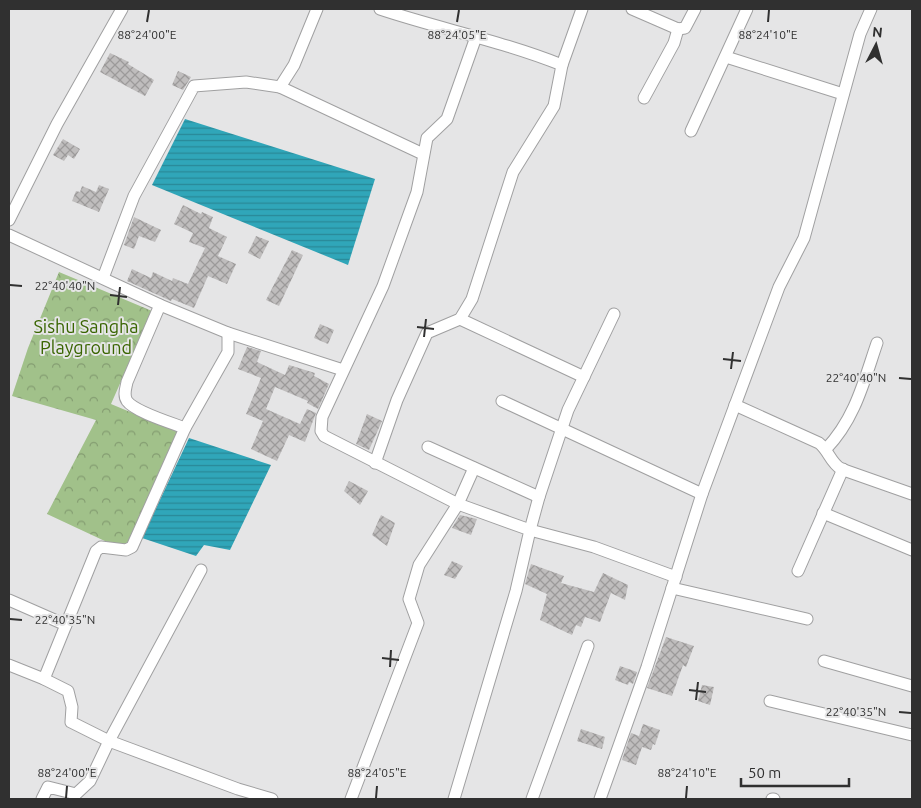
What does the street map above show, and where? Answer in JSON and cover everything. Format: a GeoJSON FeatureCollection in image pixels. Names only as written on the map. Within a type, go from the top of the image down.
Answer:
{"type":"FeatureCollection","features":[{"type":"Feature","properties":{"kind":"street"},"geometry":{"type":"LineString","coordinates":[[9,220],[56,124],[122,9]]}},
{"type":"Feature","properties":{"kind":"street"},"geometry":{"type":"LineString","coordinates":[[280,88],[294,65],[317,9]]}},
{"type":"Feature","properties":{"kind":"street"},"geometry":{"type":"LineString","coordinates":[[380,9],[520,49],[562,65]]}},
{"type":"Feature","properties":{"kind":"street"},"geometry":{"type":"LineString","coordinates":[[374,463],[397,400],[427,333],[460,319],[472,299],[513,172],[554,106],[562,65],[582,9]]}},
{"type":"Feature","properties":{"kind":"street"},"geometry":{"type":"LineString","coordinates":[[632,9],[678,29],[685,28],[695,9]]}},
{"type":"Feature","properties":{"kind":"street"},"geometry":{"type":"LineString","coordinates":[[690,131],[747,9]]}},
{"type":"Feature","properties":{"kind":"street"},"geometry":{"type":"LineString","coordinates":[[600,799],[702,494],[779,287],[804,238],[860,34],[871,9]]}},
{"type":"Feature","properties":{"kind":"street"},"geometry":{"type":"LineString","coordinates":[[644,98],[674,43],[678,29]]}},
{"type":"Feature","properties":{"kind":"street"},"geometry":{"type":"LineString","coordinates":[[476,37],[447,119],[427,138],[417,192],[383,286],[322,417],[320,431],[324,436],[374,463],[458,504],[530,530],[594,547],[674,582],[807,619]]}},
{"type":"Feature","properties":{"kind":"street"},"geometry":{"type":"LineString","coordinates":[[726,57],[843,94]]}},
{"type":"Feature","properties":{"kind":"street"},"geometry":{"type":"LineString","coordinates":[[103,278],[134,196],[194,86],[246,82],[280,88],[423,154]]}},
{"type":"Feature","properties":{"kind":"street"},"geometry":{"type":"LineString","coordinates":[[9,235],[160,305],[228,333],[344,370]]}},
{"type":"Feature","properties":{"kind":"street"},"geometry":{"type":"LineString","coordinates":[[160,305],[125,393],[127,401],[136,408],[185,428]]}},
{"type":"Feature","properties":{"kind":"street"},"geometry":{"type":"LineString","coordinates":[[454,799],[516,591],[539,497],[562,428],[614,314]]}},
{"type":"Feature","properties":{"kind":"street"},"geometry":{"type":"LineString","coordinates":[[460,319],[584,377]]}},
{"type":"Feature","properties":{"kind":"street"},"geometry":{"type":"LineString","coordinates":[[44,679],[96,551],[101,547],[126,550],[132,546],[185,428],[228,352],[228,333]]}},
{"type":"Feature","properties":{"kind":"street"},"geometry":{"type":"LineString","coordinates":[[826,449],[838,436],[850,416],[877,343]]}},
{"type":"Feature","properties":{"kind":"street"},"geometry":{"type":"LineString","coordinates":[[502,401],[702,494]]}},
{"type":"Feature","properties":{"kind":"street"},"geometry":{"type":"LineString","coordinates":[[735,405],[819,443],[826,449],[834,464],[843,469],[912,494]]}},
{"type":"Feature","properties":{"kind":"street"},"geometry":{"type":"LineString","coordinates":[[428,447],[539,497]]}},
{"type":"Feature","properties":{"kind":"street"},"geometry":{"type":"LineString","coordinates":[[351,799],[418,623],[409,599],[419,565],[458,504],[474,468]]}},
{"type":"Feature","properties":{"kind":"street"},"geometry":{"type":"LineString","coordinates":[[798,570],[843,469]]}},
{"type":"Feature","properties":{"kind":"street"},"geometry":{"type":"LineString","coordinates":[[823,513],[912,550]]}},
{"type":"Feature","properties":{"kind":"street"},"geometry":{"type":"LineString","coordinates":[[42,799],[48,787],[76,794],[90,781],[109,741],[200,570]]}},
{"type":"Feature","properties":{"kind":"street"},"geometry":{"type":"LineString","coordinates":[[9,600],[66,625]]}},
{"type":"Feature","properties":{"kind":"street"},"geometry":{"type":"LineString","coordinates":[[532,799],[588,646]]}},
{"type":"Feature","properties":{"kind":"street"},"geometry":{"type":"LineString","coordinates":[[824,661],[912,686]]}},
{"type":"Feature","properties":{"kind":"street"},"geometry":{"type":"LineString","coordinates":[[9,665],[68,691],[72,707],[71,722],[109,741],[236,794],[272,799]]}},
{"type":"Feature","properties":{"kind":"street"},"geometry":{"type":"LineString","coordinates":[[770,701],[912,735]]}},
{"type":"Feature","properties":{"kind":"green space","name":"Sishu Sangha Playground"},"geometry":{"type":"Polygon","coordinates":[[[59,272],[152,311],[111,404],[178,432],[124,550],[47,514],[96,420],[12,396],[28,348],[59,272]]]}},
{"type":"Feature","properties":{"kind":"water"},"geometry":{"type":"Polygon","coordinates":[[[185,119],[375,179],[348,265],[152,185],[185,119]]]}},
{"type":"Feature","properties":{"kind":"water"},"geometry":{"type":"Polygon","coordinates":[[[189,438],[271,465],[230,550],[204,545],[196,556],[142,538],[189,438]]]}},
{"type":"Feature","properties":{"kind":"building"},"geometry":{"type":"Polygon","coordinates":[[[110,53],[129,62],[128,64],[154,80],[145,96],[100,72],[110,53]]]}},
{"type":"Feature","properties":{"kind":"building"},"geometry":{"type":"Polygon","coordinates":[[[178,71],[191,77],[183,90],[172,85],[178,71]]]}},
{"type":"Feature","properties":{"kind":"building"},"geometry":{"type":"Polygon","coordinates":[[[63,139],[80,149],[74,159],[68,155],[64,161],[53,155],[63,139]]]}},
{"type":"Feature","properties":{"kind":"building"},"geometry":{"type":"Polygon","coordinates":[[[99,185],[109,189],[99,212],[72,201],[76,191],[80,192],[82,186],[96,192],[99,185]]]}},
{"type":"Feature","properties":{"kind":"building"},"geometry":{"type":"Polygon","coordinates":[[[183,205],[201,214],[202,212],[213,217],[209,228],[227,237],[218,256],[236,264],[227,284],[208,276],[194,308],[172,299],[171,301],[127,281],[132,269],[151,278],[153,272],[172,281],[173,278],[188,284],[205,248],[189,242],[193,233],[174,224],[183,205]]]}},
{"type":"Feature","properties":{"kind":"building"},"geometry":{"type":"Polygon","coordinates":[[[134,217],[161,230],[155,242],[139,236],[134,249],[124,245],[134,217]]]}},
{"type":"Feature","properties":{"kind":"building"},"geometry":{"type":"Polygon","coordinates":[[[256,236],[269,241],[260,259],[248,253],[256,236]]]}},
{"type":"Feature","properties":{"kind":"building"},"geometry":{"type":"Polygon","coordinates":[[[292,250],[303,255],[279,306],[266,300],[292,250]]]}},
{"type":"Feature","properties":{"kind":"building"},"geometry":{"type":"Polygon","coordinates":[[[320,324],[334,330],[328,344],[314,338],[320,324]]]}},
{"type":"Feature","properties":{"kind":"building"},"geometry":{"type":"Polygon","coordinates":[[[247,347],[261,351],[257,362],[285,375],[289,365],[315,373],[314,376],[329,384],[318,409],[307,403],[308,401],[275,387],[266,409],[300,424],[307,409],[316,413],[305,442],[289,435],[277,461],[251,449],[263,421],[246,414],[261,378],[238,369],[247,347]]]}},
{"type":"Feature","properties":{"kind":"building"},"geometry":{"type":"Polygon","coordinates":[[[367,414],[382,421],[369,450],[356,444],[367,414]]]}},
{"type":"Feature","properties":{"kind":"building"},"geometry":{"type":"Polygon","coordinates":[[[349,481],[368,491],[360,505],[344,491],[349,481]]]}},
{"type":"Feature","properties":{"kind":"building"},"geometry":{"type":"Polygon","coordinates":[[[381,515],[395,523],[387,546],[372,535],[381,515]]]}},
{"type":"Feature","properties":{"kind":"building"},"geometry":{"type":"Polygon","coordinates":[[[460,515],[477,519],[471,535],[452,528],[460,515]]]}},
{"type":"Feature","properties":{"kind":"building"},"geometry":{"type":"Polygon","coordinates":[[[452,561],[463,566],[455,579],[444,575],[452,561]]]}},
{"type":"Feature","properties":{"kind":"building"},"geometry":{"type":"Polygon","coordinates":[[[531,564],[564,576],[561,583],[594,592],[603,573],[628,585],[625,600],[611,593],[600,622],[585,617],[581,627],[576,625],[572,635],[540,620],[547,594],[525,584],[531,564]]]}},
{"type":"Feature","properties":{"kind":"building"},"geometry":{"type":"Polygon","coordinates":[[[666,637],[694,646],[686,667],[683,665],[672,696],[647,688],[666,637]]]}},
{"type":"Feature","properties":{"kind":"building"},"geometry":{"type":"Polygon","coordinates":[[[620,666],[637,672],[633,684],[629,682],[628,685],[615,680],[620,666]]]}},
{"type":"Feature","properties":{"kind":"building"},"geometry":{"type":"Polygon","coordinates":[[[702,685],[714,687],[710,705],[698,701],[702,685]]]}},
{"type":"Feature","properties":{"kind":"building"},"geometry":{"type":"Polygon","coordinates":[[[643,724],[660,730],[655,745],[653,744],[651,750],[642,747],[636,765],[622,760],[631,733],[639,736],[643,724]]]}},
{"type":"Feature","properties":{"kind":"building"},"geometry":{"type":"Polygon","coordinates":[[[581,729],[605,737],[602,749],[577,741],[581,729]]]}}]}
